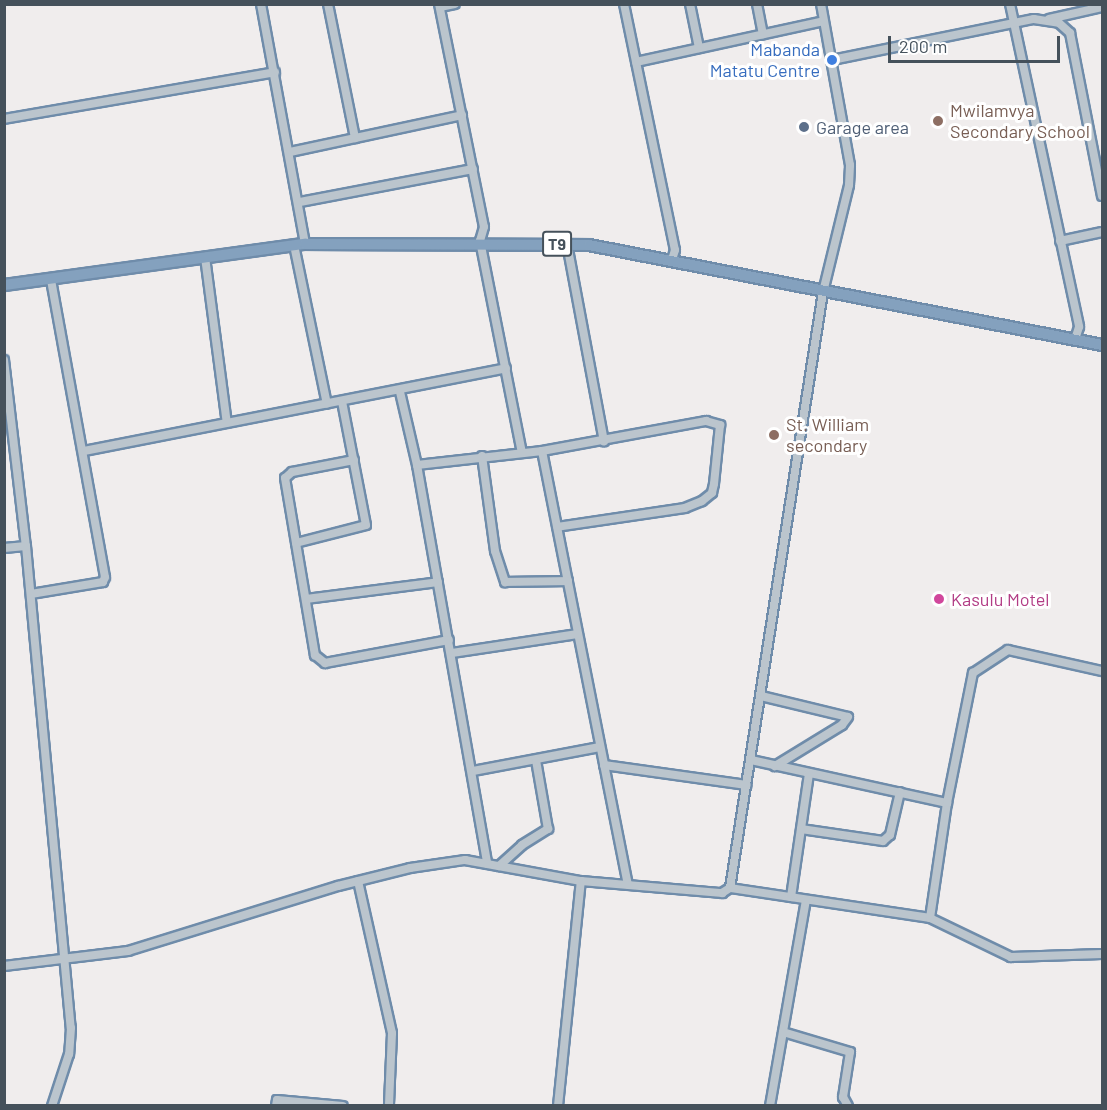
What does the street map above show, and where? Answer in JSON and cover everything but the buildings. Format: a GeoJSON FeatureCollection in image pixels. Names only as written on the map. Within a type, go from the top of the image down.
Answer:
{"type":"FeatureCollection","features":[{"type":"Feature","properties":{"kind":"highway","name":"T9"},"geometry":{"type":"LineString","coordinates":[[4,285],[300,244],[480,241],[567,244],[672,260],[823,292],[1102,345]]}},
{"type":"Feature","properties":{"kind":"street"},"geometry":{"type":"LineString","coordinates":[[261,4],[300,202],[300,244],[327,404]]}},
{"type":"Feature","properties":{"kind":"street"},"geometry":{"type":"LineString","coordinates":[[328,4],[355,138]]}},
{"type":"Feature","properties":{"kind":"street"},"geometry":{"type":"LineString","coordinates":[[455,4],[439,6],[484,227],[480,241],[522,453]]}},
{"type":"Feature","properties":{"kind":"street"},"geometry":{"type":"LineString","coordinates":[[624,4],[675,250],[672,260]]}},
{"type":"Feature","properties":{"kind":"street"},"geometry":{"type":"LineString","coordinates":[[690,4],[699,48]]}},
{"type":"Feature","properties":{"kind":"street"},"geometry":{"type":"LineString","coordinates":[[757,4],[763,34]]}},
{"type":"Feature","properties":{"kind":"street"},"geometry":{"type":"LineString","coordinates":[[730,888],[823,292],[849,185],[850,165],[821,4]]}},
{"type":"Feature","properties":{"kind":"street"},"geometry":{"type":"LineString","coordinates":[[1010,4],[1079,327],[1075,339]]}},
{"type":"Feature","properties":{"kind":"street"},"geometry":{"type":"LineString","coordinates":[[832,60],[1013,24],[1047,20],[1102,7]]}},
{"type":"Feature","properties":{"kind":"street"},"geometry":{"type":"LineString","coordinates":[[1047,20],[1065,26],[1070,33],[1102,196]]}},
{"type":"Feature","properties":{"kind":"street"},"geometry":{"type":"LineString","coordinates":[[636,62],[824,21]]}},
{"type":"Feature","properties":{"kind":"street"},"geometry":{"type":"LineString","coordinates":[[4,119],[275,72]]}},
{"type":"Feature","properties":{"kind":"street"},"geometry":{"type":"LineString","coordinates":[[290,152],[462,115]]}},
{"type":"Feature","properties":{"kind":"street"},"geometry":{"type":"LineString","coordinates":[[300,202],[472,169]]}},
{"type":"Feature","properties":{"kind":"street"},"geometry":{"type":"LineString","coordinates":[[1060,241],[1102,232]]}},
{"type":"Feature","properties":{"kind":"street"},"geometry":{"type":"LineString","coordinates":[[567,244],[604,442]]}},
{"type":"Feature","properties":{"kind":"street"},"geometry":{"type":"LineString","coordinates":[[205,257],[227,423]]}},
{"type":"Feature","properties":{"kind":"street"},"geometry":{"type":"LineString","coordinates":[[31,594],[103,582],[105,577],[84,451],[51,279]]}},
{"type":"Feature","properties":{"kind":"street"},"geometry":{"type":"LineString","coordinates":[[4,360],[31,594],[71,1028],[69,1054],[52,1106]]}},
{"type":"Feature","properties":{"kind":"street"},"geometry":{"type":"LineString","coordinates":[[84,451],[400,392],[506,368]]}},
{"type":"Feature","properties":{"kind":"street"},"geometry":{"type":"LineString","coordinates":[[400,392],[417,465],[452,653],[487,864]]}},
{"type":"Feature","properties":{"kind":"street"},"geometry":{"type":"LineString","coordinates":[[296,543],[366,525],[342,401]]}},
{"type":"Feature","properties":{"kind":"street"},"geometry":{"type":"LineString","coordinates":[[417,465],[482,456],[542,452],[706,422],[720,425],[712,493],[685,508],[557,526]]}},
{"type":"Feature","properties":{"kind":"street"},"geometry":{"type":"LineString","coordinates":[[542,452],[628,885]]}},
{"type":"Feature","properties":{"kind":"street"},"geometry":{"type":"LineString","coordinates":[[482,456],[495,551],[506,582],[568,581]]}},
{"type":"Feature","properties":{"kind":"street"},"geometry":{"type":"LineString","coordinates":[[354,459],[287,475],[315,655],[326,663],[449,640]]}},
{"type":"Feature","properties":{"kind":"street"},"geometry":{"type":"LineString","coordinates":[[4,548],[26,546]]}},
{"type":"Feature","properties":{"kind":"street"},"geometry":{"type":"LineString","coordinates":[[306,600],[364,589],[438,582]]}},
{"type":"Feature","properties":{"kind":"street"},"geometry":{"type":"LineString","coordinates":[[452,653],[578,634]]}},
{"type":"Feature","properties":{"kind":"street"},"geometry":{"type":"LineString","coordinates":[[930,918],[947,803],[973,673],[1008,651],[1102,671]]}},
{"type":"Feature","properties":{"kind":"street"},"geometry":{"type":"LineString","coordinates":[[761,696],[848,717],[842,725],[775,766]]}},
{"type":"Feature","properties":{"kind":"street"},"geometry":{"type":"LineString","coordinates":[[473,771],[600,747]]}},
{"type":"Feature","properties":{"kind":"street"},"geometry":{"type":"LineString","coordinates":[[499,866],[522,844],[548,829],[537,760]]}},
{"type":"Feature","properties":{"kind":"street"},"geometry":{"type":"LineString","coordinates":[[751,760],[947,803]]}},
{"type":"Feature","properties":{"kind":"street"},"geometry":{"type":"LineString","coordinates":[[604,765],[747,785]]}},
{"type":"Feature","properties":{"kind":"street"},"geometry":{"type":"LineString","coordinates":[[791,897],[809,773]]}},
{"type":"Feature","properties":{"kind":"street"},"geometry":{"type":"LineString","coordinates":[[801,829],[883,841],[890,836],[900,792]]}},
{"type":"Feature","properties":{"kind":"street"},"geometry":{"type":"LineString","coordinates":[[4,966],[128,951],[358,881],[465,860],[581,881],[722,893],[730,888],[930,918],[1011,957],[1102,954]]}},
{"type":"Feature","properties":{"kind":"street"},"geometry":{"type":"LineString","coordinates":[[358,881],[392,1033],[389,1106]]}},
{"type":"Feature","properties":{"kind":"street"},"geometry":{"type":"LineString","coordinates":[[558,1106],[581,881]]}},
{"type":"Feature","properties":{"kind":"street"},"geometry":{"type":"LineString","coordinates":[[770,1106],[806,900]]}},
{"type":"Feature","properties":{"kind":"street"},"geometry":{"type":"LineString","coordinates":[[783,1032],[850,1052],[843,1097],[848,1106]]}},
{"type":"Feature","properties":{"kind":"street"},"geometry":{"type":"LineString","coordinates":[[276,1106],[277,1100],[343,1106]]}},
{"type":"Feature","properties":{"kind":"place","name":"Mabanda Matatu Centre"},"geometry":{"type":"Point","coordinates":[832,60]}},
{"type":"Feature","properties":{"kind":"place","name":"Mwilamvya Secondary School"},"geometry":{"type":"Point","coordinates":[938,121]}},
{"type":"Feature","properties":{"kind":"place","name":"Garage area"},"geometry":{"type":"Point","coordinates":[804,127]}},
{"type":"Feature","properties":{"kind":"place","name":"St. William secondary"},"geometry":{"type":"Point","coordinates":[774,435]}},
{"type":"Feature","properties":{"kind":"place","name":"Kasulu Motel"},"geometry":{"type":"Point","coordinates":[939,599]}}]}
